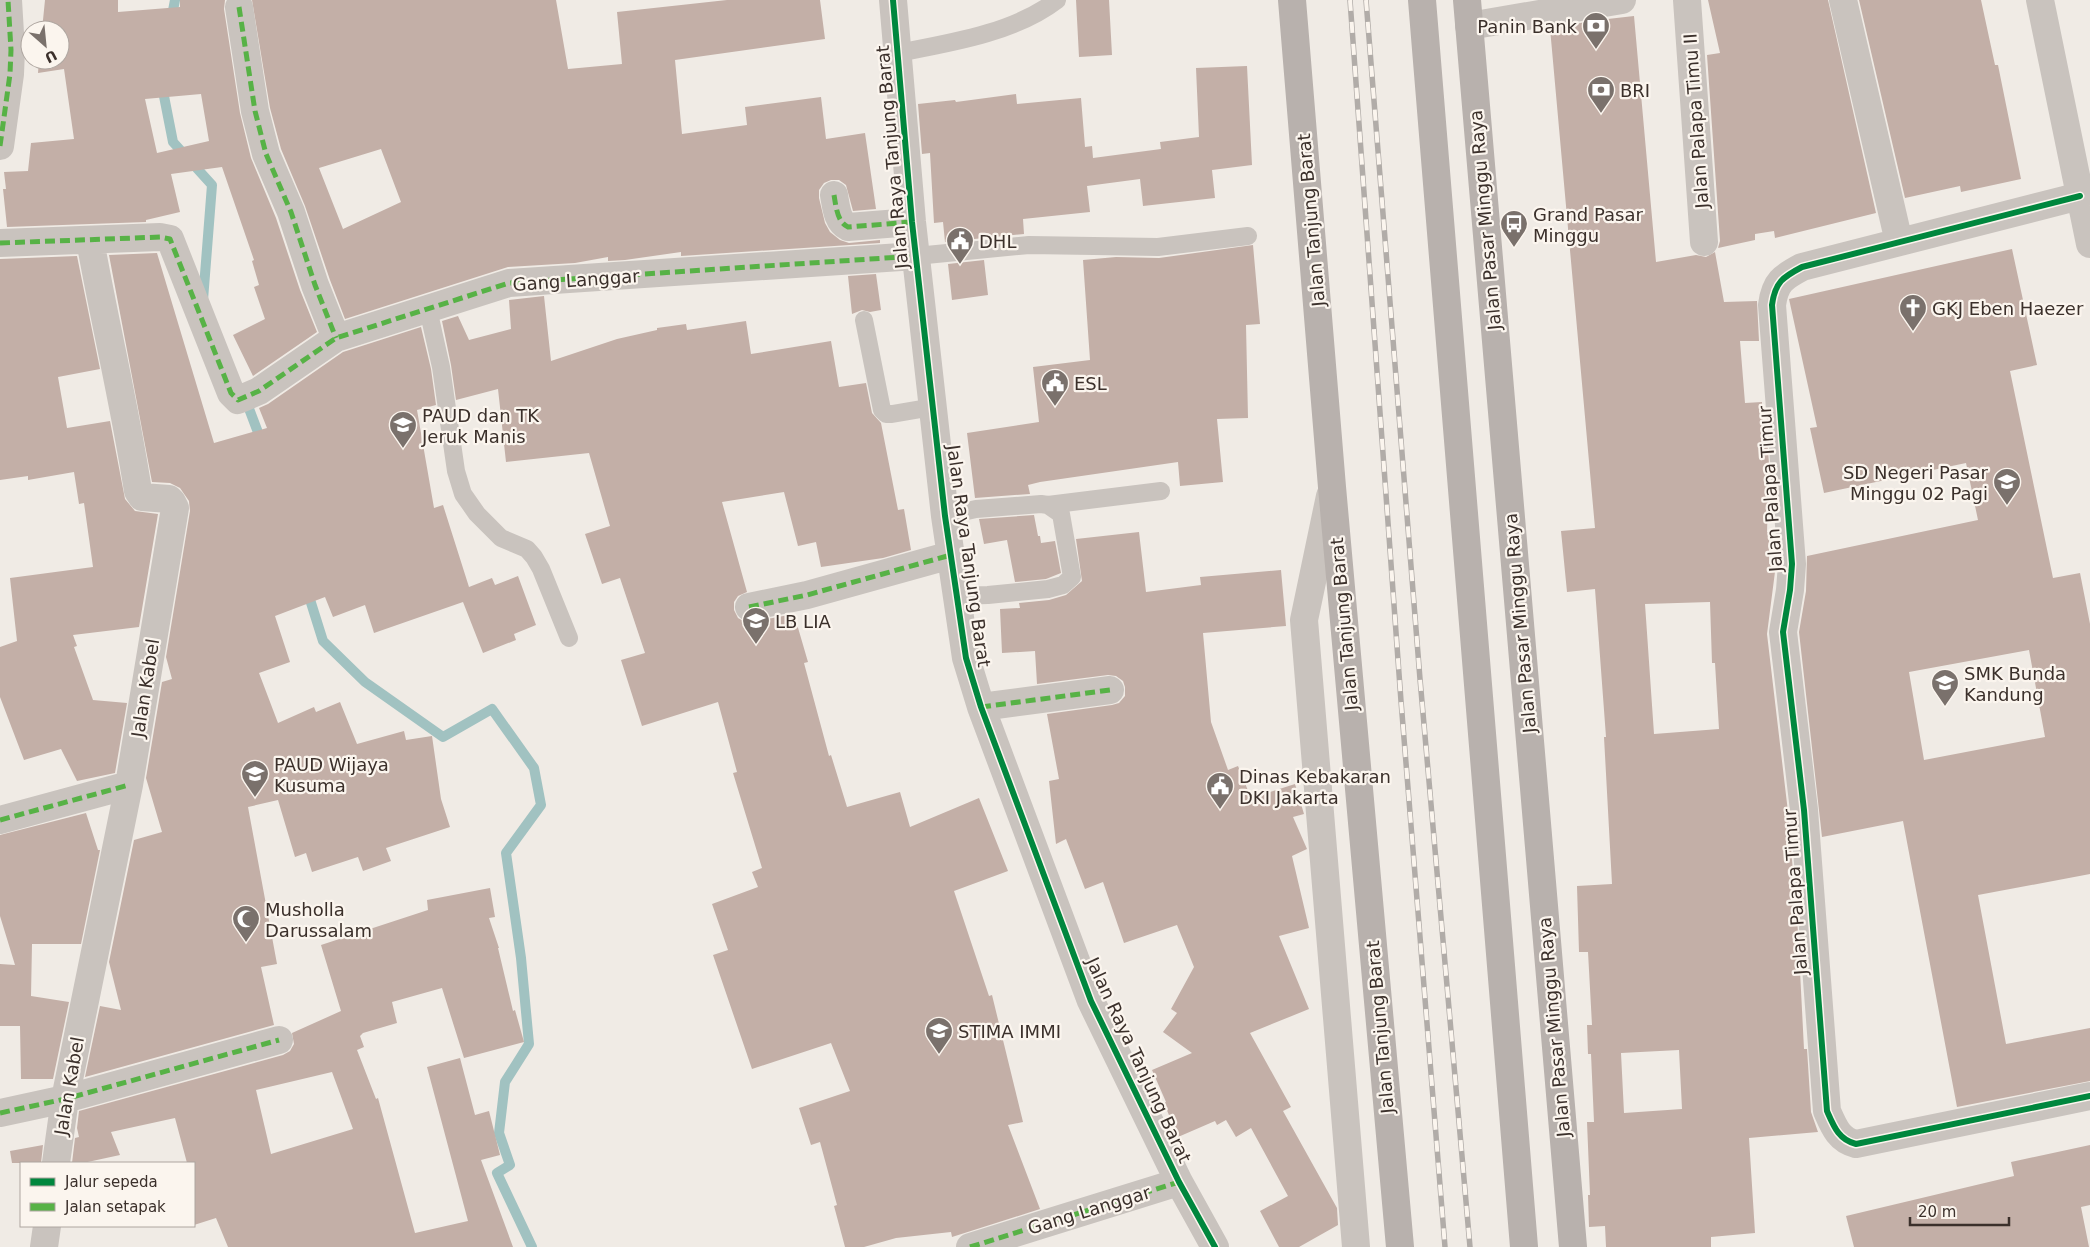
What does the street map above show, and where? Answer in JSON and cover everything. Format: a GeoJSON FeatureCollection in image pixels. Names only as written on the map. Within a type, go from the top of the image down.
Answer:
{"type":"FeatureCollection","features":[{"type":"Feature","properties":{"kind":"main road","name":"Jalan Tanjung Barat"},"geometry":{"type":"LineString","coordinates":[[1292,0],[1332,487],[1400,1247]]}},
{"type":"Feature","properties":{"kind":"main road"},"geometry":{"type":"LineString","coordinates":[[1422,0],[1524,1247]]}},
{"type":"Feature","properties":{"kind":"main road","name":"Jalan Pasar Minggu Raya"},"geometry":{"type":"LineString","coordinates":[[1468,13],[1573,1247]]}},
{"type":"Feature","properties":{"kind":"street"},"geometry":{"type":"LineString","coordinates":[[0,146],[10,74],[11,50],[8,0]]}},
{"type":"Feature","properties":{"kind":"street","name":"Jalan Raya Tanjung Barat"},"geometry":{"type":"LineString","coordinates":[[893,0],[912,222],[945,516],[966,658],[981,706],[1091,1001],[1179,1182],[1215,1247]]}},
{"type":"Feature","properties":{"kind":"street","name":"Jalan Palapa Timu II"},"geometry":{"type":"LineString","coordinates":[[1687,0],[1704,242]]}},
{"type":"Feature","properties":{"kind":"street"},"geometry":{"type":"LineString","coordinates":[[1844,0],[1899,242]]}},
{"type":"Feature","properties":{"kind":"street"},"geometry":{"type":"LineString","coordinates":[[2040,0],[2090,244]]}},
{"type":"Feature","properties":{"kind":"street"},"geometry":{"type":"LineString","coordinates":[[1468,13],[1618,1]]}},
{"type":"Feature","properties":{"kind":"street"},"geometry":{"type":"LineString","coordinates":[[239,7],[255,111],[266,154],[292,212],[315,285],[336,338]]}},
{"type":"Feature","properties":{"kind":"street"},"geometry":{"type":"LineString","coordinates":[[834,195],[839,218],[844,226],[912,222]]}},
{"type":"Feature","properties":{"kind":"street","name":"Jalan Palapa Timur"},"geometry":{"type":"LineString","coordinates":[[2080,196],[1802,267],[1780,281],[1774,292],[1772,305],[1792,564],[1783,632],[1804,810],[1827,1111],[1833,1126],[1846,1142],[1856,1144],[2090,1096]]}},
{"type":"Feature","properties":{"kind":"street","name":"Gang Langgar"},"geometry":{"type":"LineString","coordinates":[[90,240],[160,237],[170,239],[231,393],[236,399],[251,395],[336,338],[509,283],[916,256]]}},
{"type":"Feature","properties":{"kind":"street"},"geometry":{"type":"LineString","coordinates":[[0,243],[90,240]]}},
{"type":"Feature","properties":{"kind":"street","name":"Jalan Kabel"},"geometry":{"type":"LineString","coordinates":[[56,1162],[65,1099],[129,785],[175,508],[170,499],[146,499],[142,497],[138,490],[128,424],[109,343],[90,240]]}},
{"type":"Feature","properties":{"kind":"street"},"geometry":{"type":"LineString","coordinates":[[1332,487],[1304,620],[1356,1247]]}},
{"type":"Feature","properties":{"kind":"street"},"geometry":{"type":"LineString","coordinates":[[749,607],[807,595],[951,555]]}},
{"type":"Feature","properties":{"kind":"street"},"geometry":{"type":"LineString","coordinates":[[981,706],[1110,690]]}},
{"type":"Feature","properties":{"kind":"street"},"geometry":{"type":"LineString","coordinates":[[0,820],[129,785]]}},
{"type":"Feature","properties":{"kind":"street"},"geometry":{"type":"LineString","coordinates":[[0,1113],[65,1099],[279,1040]]}},
{"type":"Feature","properties":{"kind":"street","name":"Gang Langgar"},"geometry":{"type":"LineString","coordinates":[[970,1247],[1179,1182]]}},
{"type":"Feature","properties":{"kind":"street"},"geometry":{"type":"LineString","coordinates":[[44,1247],[47,1227]]}},
{"type":"Feature","properties":{"kind":"lane"},"geometry":{"type":"LineString","coordinates":[[898,53],[946,44],[1011,25],[1041,12],[1057,0]]}},
{"type":"Feature","properties":{"kind":"lane"},"geometry":{"type":"LineString","coordinates":[[916,256],[1029,245],[1158,247],[1248,236]]}},
{"type":"Feature","properties":{"kind":"lane"},"geometry":{"type":"LineString","coordinates":[[428,309],[441,366],[456,471],[463,494],[477,514],[495,533],[511,543],[527,549],[534,557],[541,569],[569,638]]}},
{"type":"Feature","properties":{"kind":"lane"},"geometry":{"type":"LineString","coordinates":[[864,320],[882,410],[886,414],[892,414],[933,407]]}},
{"type":"Feature","properties":{"kind":"lane"},"geometry":{"type":"LineString","coordinates":[[945,516],[976,509],[1048,505],[1161,491]]}},
{"type":"Feature","properties":{"kind":"lane"},"geometry":{"type":"LineString","coordinates":[[956,596],[988,595],[1048,588],[1063,585],[1069,581],[1072,577],[1062,514],[1048,505]]}},
{"type":"Feature","properties":{"kind":"building"},"geometry":{"type":"Polygon","coordinates":[[[45,0],[118,0],[118,12],[180,7],[180,0],[225,0],[224,9],[240,113],[251,158],[276,218],[300,290],[317,332],[253,376],[233,335],[265,319],[254,287],[259,285],[252,261],[254,260],[222,167],[171,174],[180,212],[146,220],[146,222],[7,227],[3,189],[6,189],[4,172],[28,171],[31,143],[74,139],[64,70],[70,70],[70,20],[43,20],[45,0]],[[201,94],[145,99],[157,153],[209,141],[201,94]]]}},
{"type":"Feature","properties":{"kind":"building"},"geometry":{"type":"Polygon","coordinates":[[[252,0],[556,0],[568,69],[622,64],[617,12],[727,0],[820,0],[825,39],[675,60],[682,134],[747,125],[745,107],[821,97],[826,139],[865,133],[876,209],[853,211],[846,185],[839,180],[831,180],[824,183],[819,190],[825,223],[830,232],[840,240],[849,243],[880,240],[880,243],[681,256],[681,252],[625,260],[608,261],[608,257],[575,263],[508,267],[345,319],[305,206],[281,149],[270,108],[252,0]],[[381,149],[319,168],[343,229],[401,202],[381,149]]]}},
{"type":"Feature","properties":{"kind":"building"},"geometry":{"type":"Polygon","coordinates":[[[1076,0],[1109,0],[1112,55],[1079,57],[1076,0]]]}},
{"type":"Feature","properties":{"kind":"building"},"geometry":{"type":"Polygon","coordinates":[[[1708,0],[1828,0],[1876,213],[1775,238],[1774,231],[1755,234],[1755,240],[1718,248],[1720,241],[1707,55],[1720,53],[1708,0]]]}},
{"type":"Feature","properties":{"kind":"building"},"geometry":{"type":"Polygon","coordinates":[[[1859,0],[1981,0],[1995,65],[1998,65],[2021,179],[1961,192],[1960,186],[1905,198],[1859,0]]]}},
{"type":"Feature","properties":{"kind":"building"},"geometry":{"type":"Polygon","coordinates":[[[1634,16],[1656,262],[1696,255],[1706,257],[1715,252],[1724,302],[1757,301],[1759,341],[1740,341],[1745,403],[1762,402],[1763,438],[1767,437],[1769,464],[1767,532],[1769,532],[1769,564],[1776,562],[1776,564],[1767,634],[1788,812],[1798,932],[1804,1049],[1807,1049],[1811,1112],[1818,1132],[1749,1138],[1755,1233],[1711,1237],[1711,1247],[1606,1247],[1605,1226],[1589,1227],[1588,1195],[1590,1195],[1587,1122],[1594,1122],[1591,1054],[1588,1054],[1587,1025],[1592,1025],[1588,952],[1579,952],[1577,886],[1612,884],[1604,737],[1606,737],[1595,589],[1567,592],[1561,531],[1595,528],[1550,28],[1634,16]],[[1710,602],[1645,604],[1654,734],[1719,729],[1715,663],[1712,663],[1710,602]],[[1679,1050],[1621,1053],[1624,1113],[1682,1109],[1679,1050]]]}},
{"type":"Feature","properties":{"kind":"building"},"geometry":{"type":"Polygon","coordinates":[[[1247,66],[1252,165],[1212,170],[1215,198],[1143,206],[1140,179],[1087,186],[1090,212],[1023,219],[1024,234],[945,242],[943,222],[934,223],[930,153],[922,154],[918,104],[955,100],[956,102],[1016,94],[1017,104],[1081,98],[1085,147],[1092,146],[1093,158],[1161,149],[1160,142],[1199,137],[1196,68],[1247,66]]]}},
{"type":"Feature","properties":{"kind":"building"},"geometry":{"type":"Polygon","coordinates":[[[38,70],[58,70],[38,73],[38,70]]]}},
{"type":"Feature","properties":{"kind":"building"},"geometry":{"type":"Polygon","coordinates":[[[1253,245],[1260,324],[1246,325],[1248,418],[1217,419],[1223,482],[1180,486],[1178,462],[1040,482],[1028,485],[1030,494],[975,498],[967,433],[1039,422],[1033,367],[1090,360],[1083,260],[1116,257],[1159,258],[1253,245]]]}},
{"type":"Feature","properties":{"kind":"building"},"geometry":{"type":"Polygon","coordinates":[[[2012,249],[2037,365],[2010,371],[2053,578],[2080,573],[2090,624],[2090,874],[1978,895],[2006,1044],[2090,1028],[2090,1081],[1957,1107],[1903,821],[1822,837],[1799,632],[1806,591],[1807,556],[1978,520],[1966,463],[1824,493],[1810,428],[1817,427],[1789,299],[2012,249]],[[2029,650],[1909,672],[1924,760],[2045,737],[2029,650]]]}},
{"type":"Feature","properties":{"kind":"building"},"geometry":{"type":"Polygon","coordinates":[[[157,253],[214,443],[267,428],[259,408],[268,404],[343,352],[421,327],[431,369],[436,405],[417,410],[434,508],[443,505],[469,587],[492,578],[495,585],[518,576],[536,625],[514,634],[516,640],[483,653],[463,602],[374,633],[365,605],[333,617],[325,597],[275,616],[290,662],[259,673],[278,723],[314,707],[316,712],[340,702],[357,744],[404,731],[406,740],[432,736],[441,799],[450,827],[386,848],[391,861],[363,871],[358,857],[312,872],[306,853],[295,857],[278,800],[248,807],[277,964],[261,967],[274,1025],[85,1077],[100,1006],[121,1010],[109,962],[134,840],[162,832],[146,778],[162,682],[172,679],[166,657],[190,511],[189,501],[180,488],[170,483],[152,482],[109,255],[157,253]]]}},
{"type":"Feature","properties":{"kind":"building"},"geometry":{"type":"Polygon","coordinates":[[[77,256],[100,369],[58,377],[67,428],[110,421],[125,499],[135,511],[158,514],[139,627],[73,635],[77,646],[74,647],[93,700],[127,703],[115,773],[77,781],[61,749],[24,760],[0,697],[0,647],[17,641],[10,578],[93,567],[84,503],[79,504],[74,472],[28,480],[28,476],[0,480],[0,259],[77,256]]]}},
{"type":"Feature","properties":{"kind":"building"},"geometry":{"type":"Polygon","coordinates":[[[984,260],[988,295],[952,300],[948,264],[984,260]]]}},
{"type":"Feature","properties":{"kind":"building"},"geometry":{"type":"Polygon","coordinates":[[[876,274],[881,310],[870,312],[862,310],[852,314],[848,276],[876,274]]]}},
{"type":"Feature","properties":{"kind":"building"},"geometry":{"type":"Polygon","coordinates":[[[544,296],[551,361],[617,339],[657,330],[657,328],[686,324],[687,330],[746,321],[751,354],[831,341],[839,387],[866,383],[872,413],[881,423],[898,510],[904,509],[911,550],[883,558],[821,567],[816,542],[798,546],[784,492],[722,502],[747,592],[738,596],[734,602],[734,610],[738,618],[745,622],[794,614],[808,662],[804,663],[829,756],[831,755],[847,807],[900,792],[910,827],[979,798],[1008,871],[954,891],[989,996],[992,995],[1023,1122],[1008,1125],[1040,1209],[952,1237],[951,1232],[896,1238],[864,1247],[845,1247],[834,1206],[837,1205],[820,1142],[811,1145],[799,1108],[850,1091],[831,1043],[752,1069],[713,955],[728,950],[712,904],[758,887],[752,872],[762,868],[733,773],[737,772],[718,702],[642,726],[621,660],[645,653],[620,578],[602,584],[585,534],[610,526],[589,453],[506,462],[498,389],[456,400],[442,321],[458,316],[469,340],[511,329],[509,300],[544,296]]]}},
{"type":"Feature","properties":{"kind":"building"},"geometry":{"type":"Polygon","coordinates":[[[1034,515],[1041,543],[1055,541],[1061,573],[1046,579],[1015,582],[1007,540],[984,544],[979,519],[1034,515]]]}},
{"type":"Feature","properties":{"kind":"building"},"geometry":{"type":"Polygon","coordinates":[[[1139,532],[1146,592],[1201,585],[1200,577],[1281,570],[1286,626],[1203,633],[1211,722],[1228,770],[1238,766],[1251,798],[1295,784],[1304,814],[1293,817],[1307,849],[1292,856],[1309,928],[1279,936],[1309,1009],[1250,1033],[1291,1107],[1283,1111],[1337,1208],[1338,1225],[1299,1247],[1279,1247],[1260,1211],[1288,1196],[1251,1128],[1236,1137],[1226,1120],[1217,1125],[1215,1121],[1178,1137],[1164,1103],[1166,1102],[1152,1070],[1192,1053],[1163,1032],[1177,1013],[1171,1009],[1194,967],[1177,925],[1124,943],[1103,882],[1085,889],[1066,839],[1056,844],[1049,781],[1059,779],[1047,714],[1119,703],[1125,696],[1123,681],[1116,676],[1108,675],[1037,684],[1035,651],[1002,653],[1000,609],[1020,608],[1019,603],[1049,600],[1066,595],[1082,581],[1076,539],[1139,532]]]}},
{"type":"Feature","properties":{"kind":"building"},"geometry":{"type":"Polygon","coordinates":[[[86,813],[98,850],[100,850],[81,944],[32,944],[31,996],[69,1002],[53,1079],[21,1079],[20,1026],[0,1026],[0,964],[15,965],[0,916],[0,835],[86,813]]]}},
{"type":"Feature","properties":{"kind":"building"},"geometry":{"type":"Polygon","coordinates":[[[490,888],[495,917],[489,918],[499,948],[513,1011],[515,1010],[524,1042],[464,1058],[442,988],[392,1002],[397,1023],[363,1033],[360,1036],[364,1047],[357,1050],[376,1099],[378,1098],[415,1233],[468,1221],[427,1067],[460,1058],[475,1115],[489,1111],[500,1155],[481,1160],[513,1247],[228,1247],[216,1218],[195,1225],[195,1162],[187,1162],[175,1118],[111,1132],[120,1155],[88,1162],[72,1162],[75,1138],[79,1137],[77,1128],[79,1111],[283,1055],[290,1051],[294,1044],[292,1033],[341,1011],[321,945],[428,910],[427,900],[490,888]],[[332,1072],[256,1090],[271,1154],[353,1129],[332,1072]]]}},
{"type":"Feature","properties":{"kind":"building"},"geometry":{"type":"Polygon","coordinates":[[[43,1145],[41,1162],[12,1163],[10,1151],[43,1145]]]}},
{"type":"Feature","properties":{"kind":"building"},"geometry":{"type":"Polygon","coordinates":[[[2090,1145],[2090,1205],[2081,1207],[2089,1247],[1854,1247],[1846,1216],[2014,1176],[2011,1162],[2090,1145]]]}},
{"type":"Feature","properties":{"kind":"waterway"},"geometry":{"type":"LineString","coordinates":[[171,21],[175,0]]}},
{"type":"Feature","properties":{"kind":"waterway"},"geometry":{"type":"LineString","coordinates":[[162,86],[173,142],[212,185],[203,300]]}},
{"type":"Feature","properties":{"kind":"waterway"},"geometry":{"type":"LineString","coordinates":[[245,398],[262,443]]}},
{"type":"Feature","properties":{"kind":"waterway"},"geometry":{"type":"LineString","coordinates":[[307,590],[323,641],[365,682],[443,737],[492,709],[534,768],[541,805],[506,853],[521,958],[529,1044],[505,1082],[499,1133],[510,1165],[497,1173],[532,1247]]}},
{"type":"Feature","properties":{"kind":"railway"},"geometry":{"type":"LineString","coordinates":[[1350,0],[1401,701],[1445,1247]]}},
{"type":"Feature","properties":{"kind":"railway"},"geometry":{"type":"LineString","coordinates":[[1366,0],[1420,679],[1470,1247]]}},
{"type":"Feature","properties":{"kind":"marked path"},"geometry":{"type":"LineString","coordinates":[[0,146],[10,74],[11,50],[8,0]]}},
{"type":"Feature","properties":{"kind":"marked path"},"geometry":{"type":"LineString","coordinates":[[239,7],[255,111],[266,154],[291,212],[315,285],[336,338]]}},
{"type":"Feature","properties":{"kind":"marked path"},"geometry":{"type":"LineString","coordinates":[[834,195],[839,218],[848,227],[912,222]]}},
{"type":"Feature","properties":{"kind":"marked path"},"geometry":{"type":"LineString","coordinates":[[0,243],[160,237],[170,239],[231,393],[238,400],[259,391],[336,338],[509,283],[916,256]]}},
{"type":"Feature","properties":{"kind":"marked path"},"geometry":{"type":"LineString","coordinates":[[749,607],[807,595],[951,555]]}},
{"type":"Feature","properties":{"kind":"marked path"},"geometry":{"type":"LineString","coordinates":[[981,707],[1110,690]]}},
{"type":"Feature","properties":{"kind":"marked path"},"geometry":{"type":"LineString","coordinates":[[0,820],[129,785]]}},
{"type":"Feature","properties":{"kind":"marked path"},"geometry":{"type":"LineString","coordinates":[[0,1113],[65,1099],[279,1040]]}},
{"type":"Feature","properties":{"kind":"marked path"},"geometry":{"type":"LineString","coordinates":[[970,1247],[1179,1182]]}},
{"type":"Feature","properties":{"kind":"cycle path"},"geometry":{"type":"LineString","coordinates":[[893,0],[912,222],[945,516],[966,658],[981,707],[1091,1001],[1179,1182],[1215,1247]]}},
{"type":"Feature","properties":{"kind":"cycle path"},"geometry":{"type":"LineString","coordinates":[[2080,196],[1802,267],[1781,281],[1775,291],[1772,305],[1792,564],[1783,632],[1804,810],[1827,1111],[1841,1136],[1856,1144],[2090,1096]]}},
{"type":"Feature","properties":{"kind":"place","name":"Panin Bank"},"geometry":{"type":"Point","coordinates":[1596,50]}},
{"type":"Feature","properties":{"kind":"place","name":"BRI"},"geometry":{"type":"Point","coordinates":[1601,114]}},
{"type":"Feature","properties":{"kind":"place","name":"Grand Pasar Minggu"},"geometry":{"type":"Point","coordinates":[1514,248]}},
{"type":"Feature","properties":{"kind":"place","name":"DHL"},"geometry":{"type":"Point","coordinates":[960,265]}},
{"type":"Feature","properties":{"kind":"place","name":"GKJ Eben Haezer"},"geometry":{"type":"Point","coordinates":[1913,332]}},
{"type":"Feature","properties":{"kind":"place","name":"ESL"},"geometry":{"type":"Point","coordinates":[1055,407]}},
{"type":"Feature","properties":{"kind":"place","name":"PAUD dan TK Jeruk Manis"},"geometry":{"type":"Point","coordinates":[403,449]}},
{"type":"Feature","properties":{"kind":"place","name":"SD Negeri Pasar Minggu 02 Pagi"},"geometry":{"type":"Point","coordinates":[2007,506]}},
{"type":"Feature","properties":{"kind":"place","name":"LB LIA"},"geometry":{"type":"Point","coordinates":[756,645]}},
{"type":"Feature","properties":{"kind":"place","name":"SMK Bunda Kandung"},"geometry":{"type":"Point","coordinates":[1945,707]}},
{"type":"Feature","properties":{"kind":"place","name":"PAUD Wijaya Kusuma"},"geometry":{"type":"Point","coordinates":[255,798]}},
{"type":"Feature","properties":{"kind":"place","name":"Dinas Kebakaran DKI Jakarta"},"geometry":{"type":"Point","coordinates":[1220,810]}},
{"type":"Feature","properties":{"kind":"place","name":"Musholla Darussalam"},"geometry":{"type":"Point","coordinates":[246,943]}},
{"type":"Feature","properties":{"kind":"place","name":"STIMA IMMI"},"geometry":{"type":"Point","coordinates":[939,1055]}}]}
